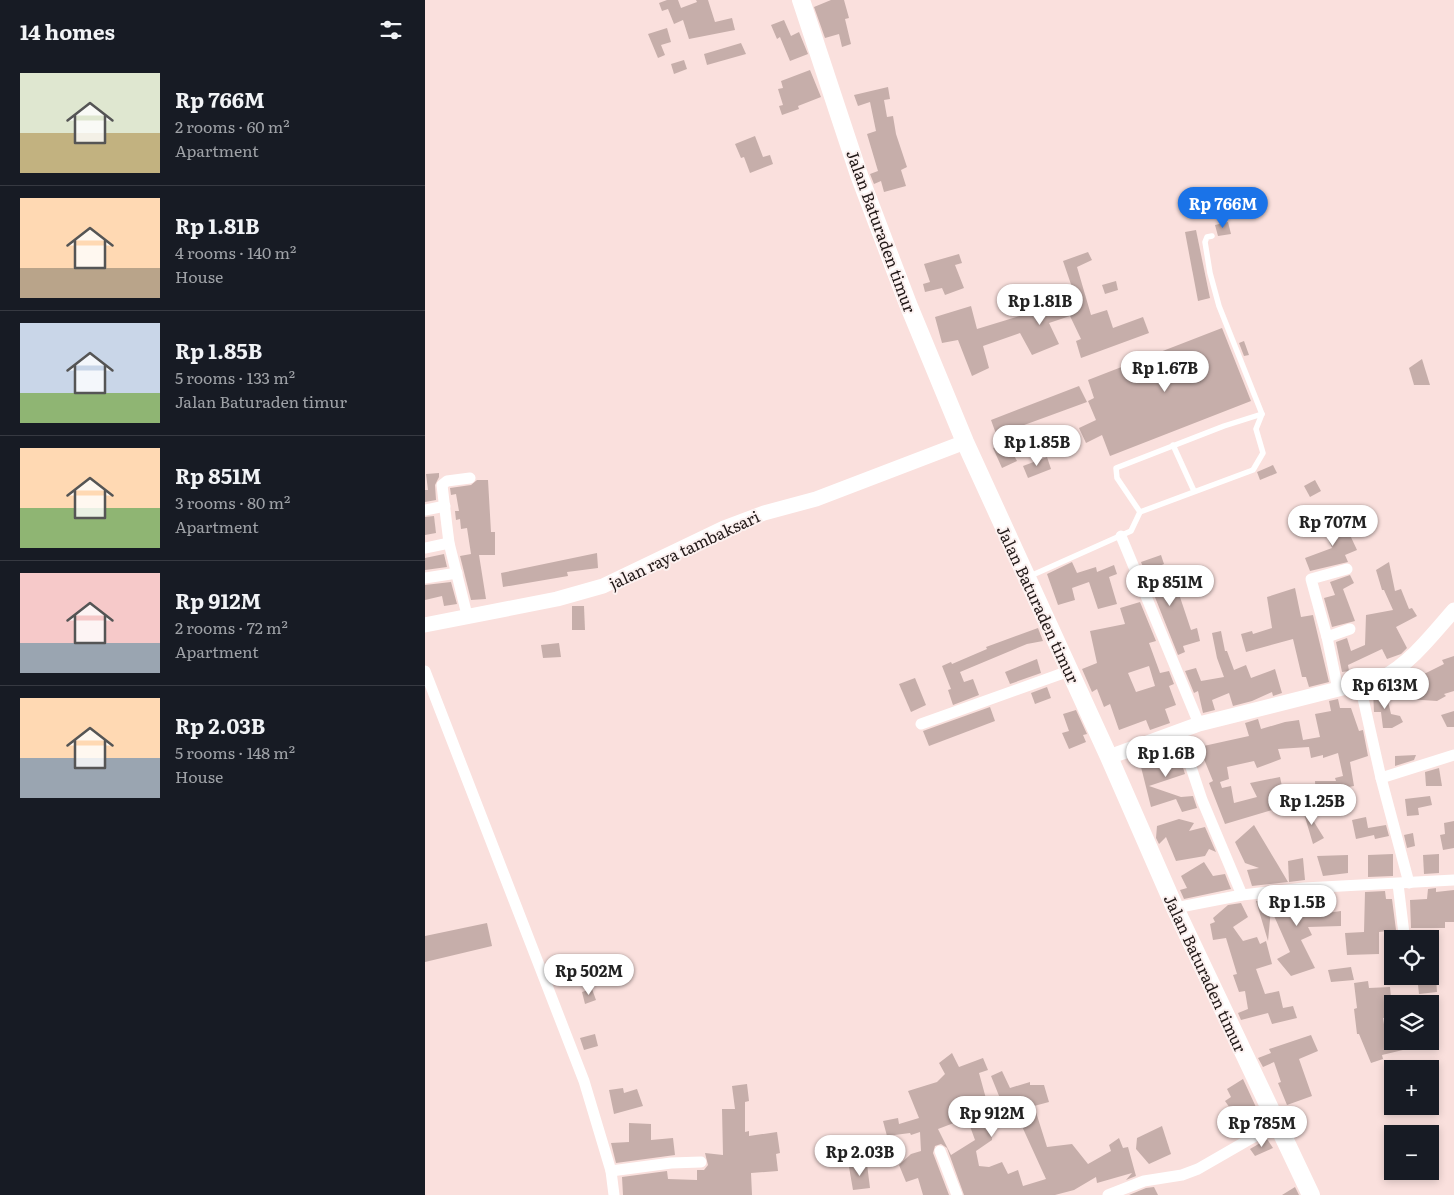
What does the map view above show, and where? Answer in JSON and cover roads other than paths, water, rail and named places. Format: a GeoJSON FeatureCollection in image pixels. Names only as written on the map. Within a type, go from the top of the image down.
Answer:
{"type":"FeatureCollection","features":[{"type":"Feature","properties":{"kind":"main road","name":"Jalan Baturaden timur"},"geometry":{"type":"LineString","coordinates":[[801,0],[859,175],[908,304],[965,442],[1109,757],[1175,908],[1311,1195]]}},
{"type":"Feature","properties":{"kind":"street","name":"jalan raya tambaksari"},"geometry":{"type":"LineString","coordinates":[[425,625],[467,615],[557,599],[603,586],[764,512],[816,499],[965,442]]}},
{"type":"Feature","properties":{"kind":"street"},"geometry":{"type":"LineString","coordinates":[[467,615],[449,543],[443,482],[470,478]]}},
{"type":"Feature","properties":{"kind":"street"},"geometry":{"type":"LineString","coordinates":[[425,510],[445,506]]}},
{"type":"Feature","properties":{"kind":"street"},"geometry":{"type":"LineString","coordinates":[[1121,536],[1199,724]]}},
{"type":"Feature","properties":{"kind":"street"},"geometry":{"type":"LineString","coordinates":[[425,548],[449,543]]}},
{"type":"Feature","properties":{"kind":"street"},"geometry":{"type":"LineString","coordinates":[[1338,690],[1327,637],[1311,580],[1347,569]]}},
{"type":"Feature","properties":{"kind":"street"},"geometry":{"type":"LineString","coordinates":[[425,578],[457,573]]}},
{"type":"Feature","properties":{"kind":"street"},"geometry":{"type":"LineString","coordinates":[[1109,757],[1199,724],[1381,678],[1396,671],[1410,659],[1454,610]]}},
{"type":"Feature","properties":{"kind":"street"},"geometry":{"type":"LineString","coordinates":[[1327,637],[1350,630]]}},
{"type":"Feature","properties":{"kind":"street"},"geometry":{"type":"LineString","coordinates":[[425,671],[584,1081],[611,1171],[614,1195]]}},
{"type":"Feature","properties":{"kind":"street"},"geometry":{"type":"LineString","coordinates":[[921,724],[1069,671]]}},
{"type":"Feature","properties":{"kind":"street"},"geometry":{"type":"LineString","coordinates":[[1359,685],[1404,884],[1404,930]]}},
{"type":"Feature","properties":{"kind":"street"},"geometry":{"type":"LineString","coordinates":[[1179,731],[1202,800],[1242,895]]}},
{"type":"Feature","properties":{"kind":"street"},"geometry":{"type":"LineString","coordinates":[[1381,778],[1454,755]]}},
{"type":"Feature","properties":{"kind":"street"},"geometry":{"type":"LineString","coordinates":[[1175,908],[1242,895],[1305,888],[1454,880]]}},
{"type":"Feature","properties":{"kind":"street"},"geometry":{"type":"LineString","coordinates":[[1109,1195],[1144,1182],[1182,1176],[1198,1169],[1276,1124]]}},
{"type":"Feature","properties":{"kind":"street"},"geometry":{"type":"LineString","coordinates":[[941,1151],[957,1195]]}},
{"type":"Feature","properties":{"kind":"street"},"geometry":{"type":"LineString","coordinates":[[611,1171],[671,1163],[701,1162]]}},
{"type":"Feature","properties":{"kind":"lane"},"geometry":{"type":"LineString","coordinates":[[1026,578],[1131,531],[1140,512],[1253,470],[1259,464],[1263,453],[1256,429],[1262,414],[1215,294],[1205,242],[1207,237],[1211,236]]}},
{"type":"Feature","properties":{"kind":"lane"},"geometry":{"type":"LineString","coordinates":[[1140,512],[1117,478],[1116,468],[1173,445],[1262,414]]}},
{"type":"Feature","properties":{"kind":"lane"},"geometry":{"type":"LineString","coordinates":[[1173,445],[1194,491]]}}]}
